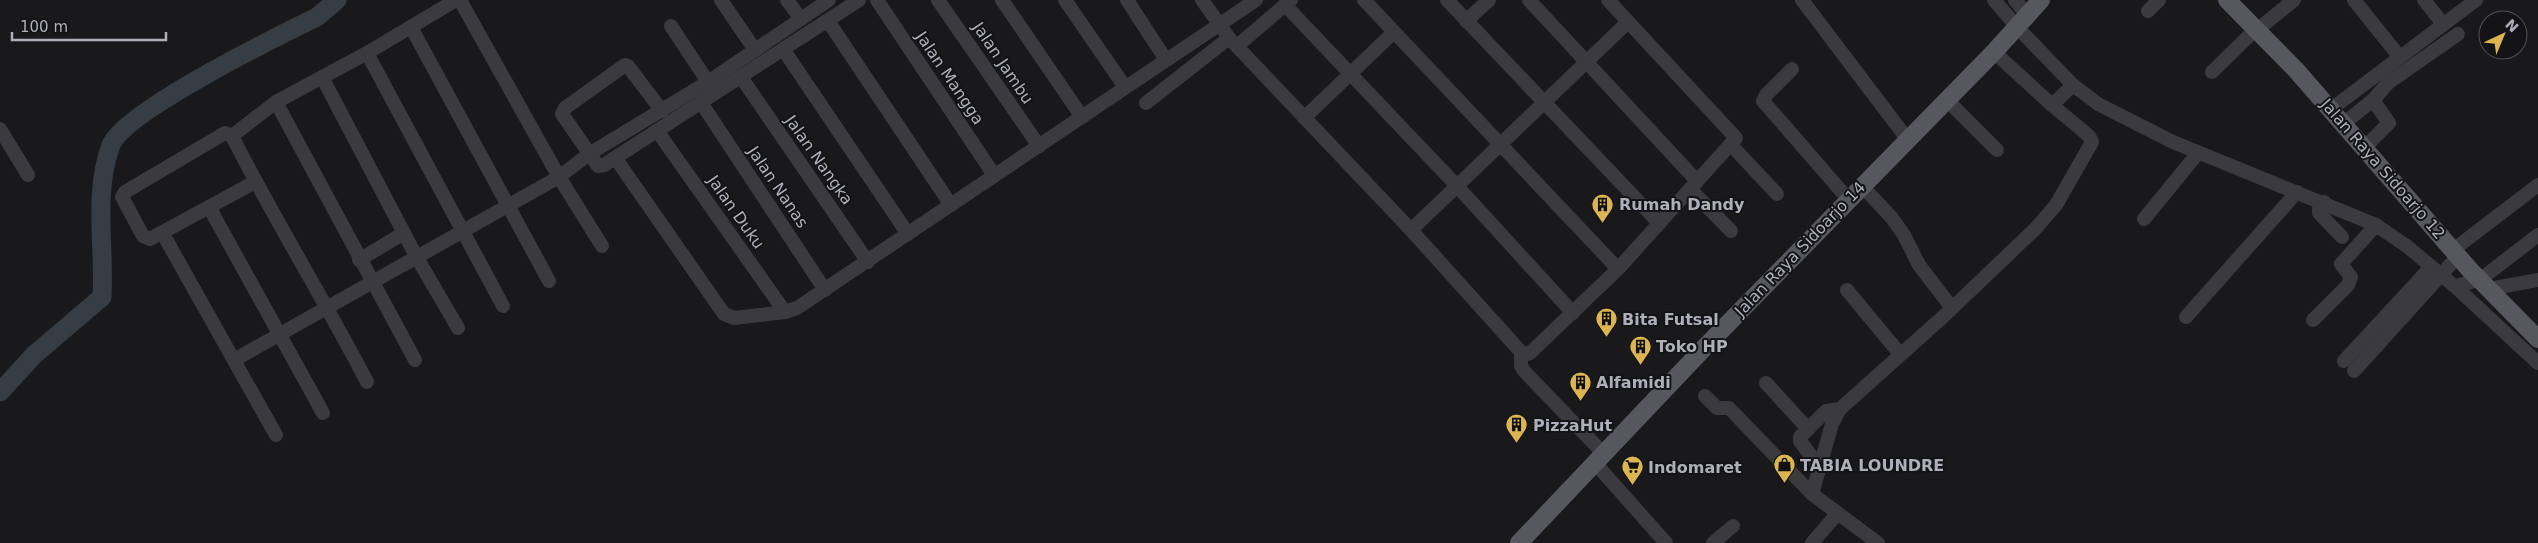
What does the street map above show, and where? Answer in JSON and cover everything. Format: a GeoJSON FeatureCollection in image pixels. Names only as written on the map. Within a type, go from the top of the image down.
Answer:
{"type":"FeatureCollection","features":[{"type":"Feature","properties":{"kind":"main road","name":"Jalan Raya Sidoarjo 14"},"geometry":{"type":"LineString","coordinates":[[1519,543],[1706,346],[1994,52],[2041,0]]}},
{"type":"Feature","properties":{"kind":"main road","name":"Jalan Raya Sidoarjo 12"},"geometry":{"type":"LineString","coordinates":[[2227,0],[2365,147],[2447,263],[2474,284],[2500,316],[2538,338]]}},
{"type":"Feature","properties":{"kind":"street"},"geometry":{"type":"LineString","coordinates":[[232,136],[276,102],[367,53],[458,0],[559,177],[602,246]]}},
{"type":"Feature","properties":{"kind":"street"},"geometry":{"type":"LineString","coordinates":[[721,0],[755,50]]}},
{"type":"Feature","properties":{"kind":"street"},"geometry":{"type":"LineString","coordinates":[[787,0],[801,19]]}},
{"type":"Feature","properties":{"kind":"street"},"geometry":{"type":"LineString","coordinates":[[234,360],[416,256],[509,207],[559,177],[589,154],[708,82],[829,0]]}},
{"type":"Feature","properties":{"kind":"street"},"geometry":{"type":"LineString","coordinates":[[662,111],[628,66],[625,65],[562,111],[563,119],[601,167],[702,104],[859,0]]}},
{"type":"Feature","properties":{"kind":"street","name":"Jalan Mangga"},"geometry":{"type":"LineString","coordinates":[[877,0],[994,175]]}},
{"type":"Feature","properties":{"kind":"street","name":"Jalan Jambu"},"geometry":{"type":"LineString","coordinates":[[938,0],[1039,146]]}},
{"type":"Feature","properties":{"kind":"street"},"geometry":{"type":"LineString","coordinates":[[1002,0],[1082,117]]}},
{"type":"Feature","properties":{"kind":"street"},"geometry":{"type":"LineString","coordinates":[[1066,0],[1125,87]]}},
{"type":"Feature","properties":{"kind":"street"},"geometry":{"type":"LineString","coordinates":[[1127,0],[1166,60]]}},
{"type":"Feature","properties":{"kind":"street"},"geometry":{"type":"LineString","coordinates":[[1202,0],[1233,42],[1411,230],[1521,352],[1527,354],[1573,313],[1618,268],[1736,138],[1608,0]]}},
{"type":"Feature","properties":{"kind":"street"},"geometry":{"type":"LineString","coordinates":[[616,159],[724,314],[734,318],[785,312],[797,308],[868,262],[994,175],[1256,0]]}},
{"type":"Feature","properties":{"kind":"street"},"geometry":{"type":"LineString","coordinates":[[1364,0],[1618,268]]}},
{"type":"Feature","properties":{"kind":"street"},"geometry":{"type":"LineString","coordinates":[[1447,0],[1659,223]]}},
{"type":"Feature","properties":{"kind":"street"},"geometry":{"type":"LineString","coordinates":[[1466,21],[1489,0]]}},
{"type":"Feature","properties":{"kind":"street"},"geometry":{"type":"LineString","coordinates":[[1528,0],[1693,185],[1731,231]]}},
{"type":"Feature","properties":{"kind":"street"},"geometry":{"type":"LineString","coordinates":[[1802,0],[1908,140]]}},
{"type":"Feature","properties":{"kind":"street"},"geometry":{"type":"LineString","coordinates":[[1994,0],[2022,22],[2073,85],[2116,115],[2198,153],[2324,202],[2376,225],[2447,263],[2474,284],[2538,363]]}},
{"type":"Feature","properties":{"kind":"street"},"geometry":{"type":"LineString","coordinates":[[2016,0],[2022,22]]}},
{"type":"Feature","properties":{"kind":"street"},"geometry":{"type":"LineString","coordinates":[[2148,11],[2159,0]]}},
{"type":"Feature","properties":{"kind":"street"},"geometry":{"type":"LineString","coordinates":[[2212,72],[2256,30],[2294,0]]}},
{"type":"Feature","properties":{"kind":"street"},"geometry":{"type":"LineString","coordinates":[[2354,0],[2399,56]]}},
{"type":"Feature","properties":{"kind":"street"},"geometry":{"type":"LineString","coordinates":[[2424,0],[2443,24]]}},
{"type":"Feature","properties":{"kind":"street"},"geometry":{"type":"LineString","coordinates":[[2330,110],[2399,56],[2476,0]]}},
{"type":"Feature","properties":{"kind":"street"},"geometry":{"type":"LineString","coordinates":[[1146,103],[1288,2],[1349,73],[1457,186],[1573,313]]}},
{"type":"Feature","properties":{"kind":"street"},"geometry":{"type":"LineString","coordinates":[[828,20],[951,205]]}},
{"type":"Feature","properties":{"kind":"street"},"geometry":{"type":"LineString","coordinates":[[1411,230],[1628,22]]}},
{"type":"Feature","properties":{"kind":"street"},"geometry":{"type":"LineString","coordinates":[[671,26],[708,82]]}},
{"type":"Feature","properties":{"kind":"street"},"geometry":{"type":"LineString","coordinates":[[411,27],[549,281]]}},
{"type":"Feature","properties":{"kind":"street"},"geometry":{"type":"LineString","coordinates":[[1304,118],[1394,32]]}},
{"type":"Feature","properties":{"kind":"street"},"geometry":{"type":"LineString","coordinates":[[2343,124],[2373,100],[2388,83],[2458,34]]}},
{"type":"Feature","properties":{"kind":"street"},"geometry":{"type":"LineString","coordinates":[[783,49],[908,234]]}},
{"type":"Feature","properties":{"kind":"street"},"geometry":{"type":"LineString","coordinates":[[1812,494],[1832,424],[1840,409],[1952,308],[2050,213],[2091,145],[2089,136],[1994,52]]}},
{"type":"Feature","properties":{"kind":"street"},"geometry":{"type":"LineString","coordinates":[[367,53],[503,306]]}},
{"type":"Feature","properties":{"kind":"street"},"geometry":{"type":"LineString","coordinates":[[1792,69],[1766,96],[1764,101],[1849,200]]}},
{"type":"Feature","properties":{"kind":"street"},"geometry":{"type":"LineString","coordinates":[[322,77],[416,256],[458,328]]}},
{"type":"Feature","properties":{"kind":"street","name":"Jalan Nangka"},"geometry":{"type":"LineString","coordinates":[[741,77],[868,262]]}},
{"type":"Feature","properties":{"kind":"street"},"geometry":{"type":"LineString","coordinates":[[2052,105],[2073,85]]}},
{"type":"Feature","properties":{"kind":"street"},"geometry":{"type":"LineString","coordinates":[[1947,100],[1997,150]]}},
{"type":"Feature","properties":{"kind":"street"},"geometry":{"type":"LineString","coordinates":[[2365,147],[2389,123],[2373,100]]}},
{"type":"Feature","properties":{"kind":"street"},"geometry":{"type":"LineString","coordinates":[[276,102],[359,260],[415,360]]}},
{"type":"Feature","properties":{"kind":"street","name":"Jalan Nanas"},"geometry":{"type":"LineString","coordinates":[[702,104],[825,290]]}},
{"type":"Feature","properties":{"kind":"street"},"geometry":{"type":"LineString","coordinates":[[0,129],[28,175]]}},
{"type":"Feature","properties":{"kind":"street","name":"Jalan Duku"},"geometry":{"type":"LineString","coordinates":[[658,132],[785,312]]}},
{"type":"Feature","properties":{"kind":"street"},"geometry":{"type":"LineString","coordinates":[[255,182],[163,234],[150,239],[143,236],[123,199],[123,194],[225,133],[232,136],[255,182],[327,306],[367,382]]}},
{"type":"Feature","properties":{"kind":"street"},"geometry":{"type":"LineString","coordinates":[[1731,145],[1777,194]]}},
{"type":"Feature","properties":{"kind":"street"},"geometry":{"type":"LineString","coordinates":[[2144,219],[2198,153]]}},
{"type":"Feature","properties":{"kind":"street"},"geometry":{"type":"LineString","coordinates":[[2349,366],[2447,263],[2538,185]]}},
{"type":"Feature","properties":{"kind":"street"},"geometry":{"type":"LineString","coordinates":[[1862,186],[1892,218],[1904,235],[1919,265],[1952,308]]}},
{"type":"Feature","properties":{"kind":"street"},"geometry":{"type":"LineString","coordinates":[[2186,317],[2297,192]]}},
{"type":"Feature","properties":{"kind":"street"},"geometry":{"type":"LineString","coordinates":[[2324,202],[2319,209],[2319,213],[2342,237]]}},
{"type":"Feature","properties":{"kind":"street"},"geometry":{"type":"LineString","coordinates":[[209,207],[323,413]]}},
{"type":"Feature","properties":{"kind":"street"},"geometry":{"type":"LineString","coordinates":[[2313,320],[2348,285],[2351,277],[2342,266],[2342,262],[2376,225]]}},
{"type":"Feature","properties":{"kind":"street"},"geometry":{"type":"LineString","coordinates":[[359,260],[404,233]]}},
{"type":"Feature","properties":{"kind":"street"},"geometry":{"type":"LineString","coordinates":[[163,234],[276,435]]}},
{"type":"Feature","properties":{"kind":"street"},"geometry":{"type":"LineString","coordinates":[[2474,284],[2538,235]]}},
{"type":"Feature","properties":{"kind":"street"},"geometry":{"type":"LineString","coordinates":[[2474,284],[2538,280]]}},
{"type":"Feature","properties":{"kind":"street"},"geometry":{"type":"LineString","coordinates":[[1847,290],[1900,354]]}},
{"type":"Feature","properties":{"kind":"street"},"geometry":{"type":"LineString","coordinates":[[1521,352],[1521,366],[1524,372],[1599,459],[1666,543]]}},
{"type":"Feature","properties":{"kind":"street"},"geometry":{"type":"LineString","coordinates":[[1766,383],[1808,429]]}},
{"type":"Feature","properties":{"kind":"street"},"geometry":{"type":"LineString","coordinates":[[1705,396],[1717,408],[1729,408],[1812,494],[1878,543]]}},
{"type":"Feature","properties":{"kind":"street"},"geometry":{"type":"LineString","coordinates":[[1820,468],[1799,439],[1826,411],[1840,409]]}},
{"type":"Feature","properties":{"kind":"street"},"geometry":{"type":"LineString","coordinates":[[1812,543],[1837,514]]}},
{"type":"Feature","properties":{"kind":"street"},"geometry":{"type":"LineString","coordinates":[[1713,543],[1733,526]]}},
{"type":"Feature","properties":{"kind":"waterway"},"geometry":{"type":"LineString","coordinates":[[0,392],[34,355],[102,297],[102,182],[111,145],[122,131],[144,113],[172,95],[238,57],[317,17],[337,0]]}},
{"type":"Feature","properties":{"kind":"place","name":"Rumah Dandy"},"geometry":{"type":"Point","coordinates":[1603,223]}},
{"type":"Feature","properties":{"kind":"place","name":"Bita Futsal"},"geometry":{"type":"Point","coordinates":[1606,338]}},
{"type":"Feature","properties":{"kind":"place","name":"Toko HP"},"geometry":{"type":"Point","coordinates":[1640,365]}},
{"type":"Feature","properties":{"kind":"place","name":"Alfamidi"},"geometry":{"type":"Point","coordinates":[1580,401]}},
{"type":"Feature","properties":{"kind":"place","name":"PizzaHut"},"geometry":{"type":"Point","coordinates":[1517,444]}},
{"type":"Feature","properties":{"kind":"place","name":"TABIA LOUNDRE"},"geometry":{"type":"Point","coordinates":[1784,484]}},
{"type":"Feature","properties":{"kind":"place","name":"Indomaret"},"geometry":{"type":"Point","coordinates":[1632,486]}}]}
